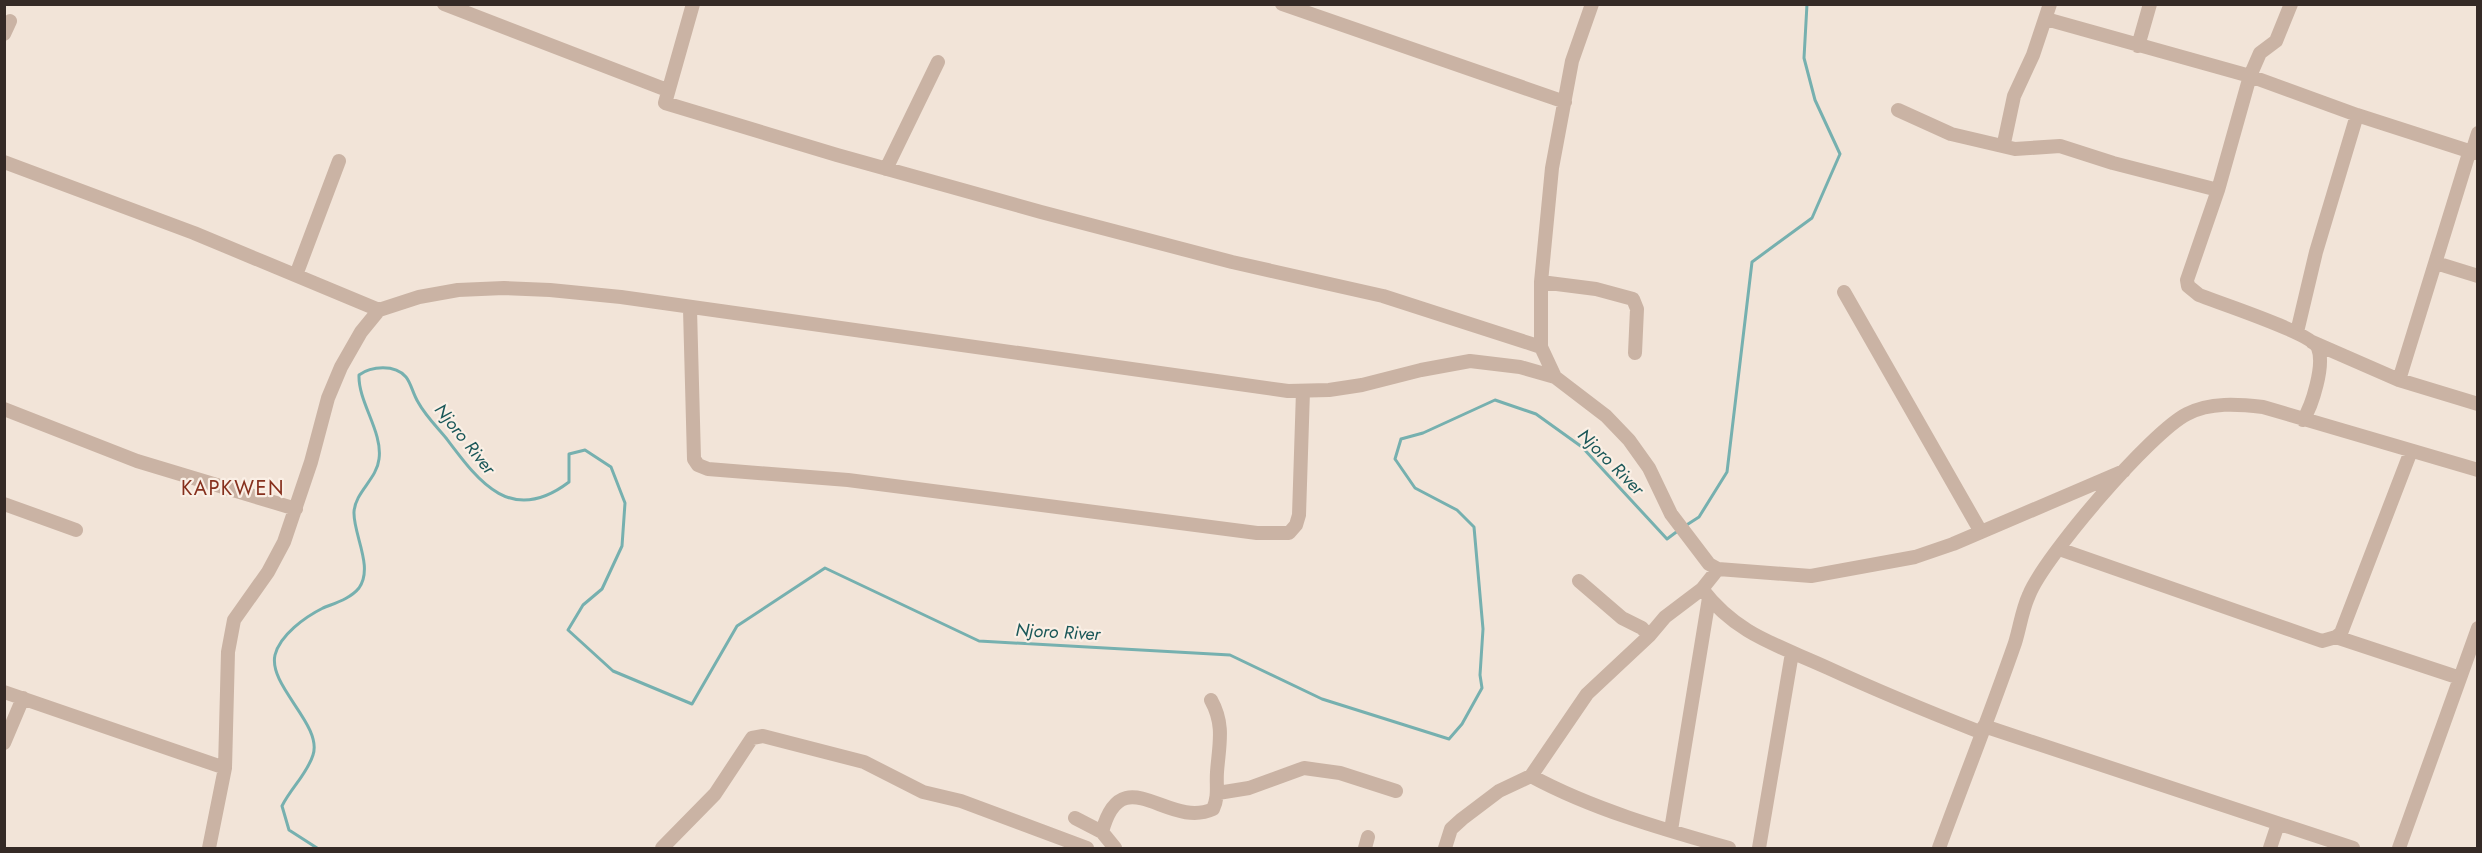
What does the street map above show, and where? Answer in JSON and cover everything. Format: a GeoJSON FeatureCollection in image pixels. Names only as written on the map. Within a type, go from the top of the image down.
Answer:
{"type":"FeatureCollection","features":[{"type":"Feature","properties":{"kind":"street"},"geometry":{"type":"LineString","coordinates":[[444,4],[667,90]]}},
{"type":"Feature","properties":{"kind":"street"},"geometry":{"type":"LineString","coordinates":[[693,4],[665,103],[886,169],[1221,259],[1383,296],[1541,347]]}},
{"type":"Feature","properties":{"kind":"street"},"geometry":{"type":"LineString","coordinates":[[1282,4],[1565,102]]}},
{"type":"Feature","properties":{"kind":"street"},"geometry":{"type":"LineString","coordinates":[[1555,377],[1541,347],[1541,282],[1548,236],[1552,168],[1572,61],[1592,4]]}},
{"type":"Feature","properties":{"kind":"street"},"geometry":{"type":"LineString","coordinates":[[2001,145],[2004,143],[2014,96],[2050,4]]}},
{"type":"Feature","properties":{"kind":"street"},"geometry":{"type":"LineString","coordinates":[[2138,46],[2150,4]]}},
{"type":"Feature","properties":{"kind":"street"},"geometry":{"type":"LineString","coordinates":[[2291,4],[2276,40],[2260,53],[2250,76],[2218,190],[2189,271],[2188,286],[2199,295],[2297,332],[2318,348],[2318,366],[2311,408],[2303,420]]}},
{"type":"Feature","properties":{"kind":"street"},"geometry":{"type":"LineString","coordinates":[[2046,19],[2250,76],[2357,116],[2473,152]]}},
{"type":"Feature","properties":{"kind":"street"},"geometry":{"type":"LineString","coordinates":[[886,169],[938,62]]}},
{"type":"Feature","properties":{"kind":"street"},"geometry":{"type":"LineString","coordinates":[[1898,110],[1951,134],[2015,149],[2060,146],[2113,164],[2218,190]]}},
{"type":"Feature","properties":{"kind":"street"},"geometry":{"type":"LineString","coordinates":[[2297,332],[2316,252],[2357,116]]}},
{"type":"Feature","properties":{"kind":"street"},"geometry":{"type":"LineString","coordinates":[[2399,380],[2478,133]]}},
{"type":"Feature","properties":{"kind":"street"},"geometry":{"type":"LineString","coordinates":[[296,275],[339,161]]}},
{"type":"Feature","properties":{"kind":"street"},"geometry":{"type":"LineString","coordinates":[[4,162],[194,233],[379,310]]}},
{"type":"Feature","properties":{"kind":"street"},"geometry":{"type":"LineString","coordinates":[[2436,263],[2478,276]]}},
{"type":"Feature","properties":{"kind":"street"},"geometry":{"type":"LineString","coordinates":[[1541,282],[1596,289],[1634,298],[1637,309],[1635,352]]}},
{"type":"Feature","properties":{"kind":"street"},"geometry":{"type":"LineString","coordinates":[[209,849],[225,768],[228,652],[234,620],[268,572],[284,543],[337,377],[361,332],[379,310],[419,297],[458,290],[504,288],[621,297],[690,309],[1288,392],[1362,385],[1421,370],[1470,361],[1520,367],[1555,377],[1606,416],[1629,440],[1649,468],[1671,514],[1702,556],[1718,569],[1811,576],[1915,557],[1981,532],[2124,471]]}},
{"type":"Feature","properties":{"kind":"street"},"geometry":{"type":"LineString","coordinates":[[1844,292],[1981,532]]}},
{"type":"Feature","properties":{"kind":"street"},"geometry":{"type":"LineString","coordinates":[[690,309],[694,459],[698,465],[708,469],[848,480],[1257,533],[1288,533],[1296,525],[1299,515],[1303,391]]}},
{"type":"Feature","properties":{"kind":"street"},"geometry":{"type":"LineString","coordinates":[[2310,341],[2399,380],[2478,404]]}},
{"type":"Feature","properties":{"kind":"street"},"geometry":{"type":"LineString","coordinates":[[1939,849],[2016,641],[2029,594],[2059,549],[2124,471],[2163,430],[2188,413],[2238,404],[2287,412],[2303,420],[2478,470]]}},
{"type":"Feature","properties":{"kind":"street"},"geometry":{"type":"LineString","coordinates":[[4,409],[137,461],[296,509]]}},
{"type":"Feature","properties":{"kind":"street"},"geometry":{"type":"LineString","coordinates":[[2336,637],[2345,623],[2411,451]]}},
{"type":"Feature","properties":{"kind":"street"},"geometry":{"type":"LineString","coordinates":[[4,504],[76,530]]}},
{"type":"Feature","properties":{"kind":"street"},"geometry":{"type":"LineString","coordinates":[[2059,549],[2322,641],[2336,637],[2460,678]]}},
{"type":"Feature","properties":{"kind":"street"},"geometry":{"type":"LineString","coordinates":[[1671,830],[1706,594],[1718,569]]}},
{"type":"Feature","properties":{"kind":"street"},"geometry":{"type":"LineString","coordinates":[[1579,580],[1622,618],[1642,628],[1649,636]]}},
{"type":"Feature","properties":{"kind":"street"},"geometry":{"type":"LineString","coordinates":[[1445,849],[1451,829],[1462,819],[1499,791],[1531,776],[1587,694],[1649,636],[1665,616],[1706,594]]}},
{"type":"Feature","properties":{"kind":"street"},"geometry":{"type":"LineString","coordinates":[[1706,594],[1752,635],[1872,689],[1982,729],[2353,849]]}},
{"type":"Feature","properties":{"kind":"street"},"geometry":{"type":"LineString","coordinates":[[2399,849],[2478,628]]}},
{"type":"Feature","properties":{"kind":"street"},"geometry":{"type":"LineString","coordinates":[[1759,849],[1792,653]]}},
{"type":"Feature","properties":{"kind":"street"},"geometry":{"type":"LineString","coordinates":[[4,692],[225,768]]}},
{"type":"Feature","properties":{"kind":"street"},"geometry":{"type":"LineString","coordinates":[[4,743],[23,698]]}},
{"type":"Feature","properties":{"kind":"street"},"geometry":{"type":"LineString","coordinates":[[1102,832],[1110,809],[1124,797],[1135,796],[1192,814],[1213,809],[1218,793],[1221,724],[1211,699]]}},
{"type":"Feature","properties":{"kind":"street"},"geometry":{"type":"LineString","coordinates":[[662,849],[715,794],[752,738],[763,736],[864,762],[923,792],[961,801],[1087,849]]}},
{"type":"Feature","properties":{"kind":"street"},"geometry":{"type":"LineString","coordinates":[[1218,793],[1249,788],[1304,768],[1340,773],[1396,791]]}},
{"type":"Feature","properties":{"kind":"street"},"geometry":{"type":"LineString","coordinates":[[1531,776],[1562,793],[1729,849]]}},
{"type":"Feature","properties":{"kind":"street"},"geometry":{"type":"LineString","coordinates":[[1075,818],[1102,832],[1115,849]]}},
{"type":"Feature","properties":{"kind":"street"},"geometry":{"type":"LineString","coordinates":[[2270,849],[2278,824]]}},
{"type":"Feature","properties":{"kind":"waterway","name":"Njoro River"},"geometry":{"type":"LineString","coordinates":[[1685,526],[1699,517],[1727,472],[1752,262],[1812,218],[1840,154],[1815,100],[1804,58],[1807,4]]}},
{"type":"Feature","properties":{"kind":"waterway","name":"Njoro River"},"geometry":{"type":"LineString","coordinates":[[317,848],[289,830],[282,806],[310,762],[314,743],[304,718],[279,679],[275,667],[275,655],[282,640],[294,627],[323,608],[351,595],[359,588],[363,580],[364,561],[354,512],[358,498],[377,466],[379,449],[362,396],[359,375],[376,368],[396,370],[406,377],[427,416],[471,470],[498,493],[513,499],[530,500],[548,495],[569,482],[569,454],[585,450],[611,467],[625,503],[622,546],[602,589],[583,605],[568,630],[613,671],[692,704],[737,626],[825,568],[979,641],[1230,655],[1322,699],[1449,739],[1462,724],[1482,688],[1480,675],[1483,629],[1474,527],[1457,510],[1415,488],[1395,459],[1401,439],[1423,433],[1495,400],[1536,414],[1582,447],[1667,539],[1679,530]]}},
{"type":"Feature","properties":{"kind":"district","name":"KAPKWEN"},"geometry":{"type":"Point","coordinates":[233,488]}}]}
